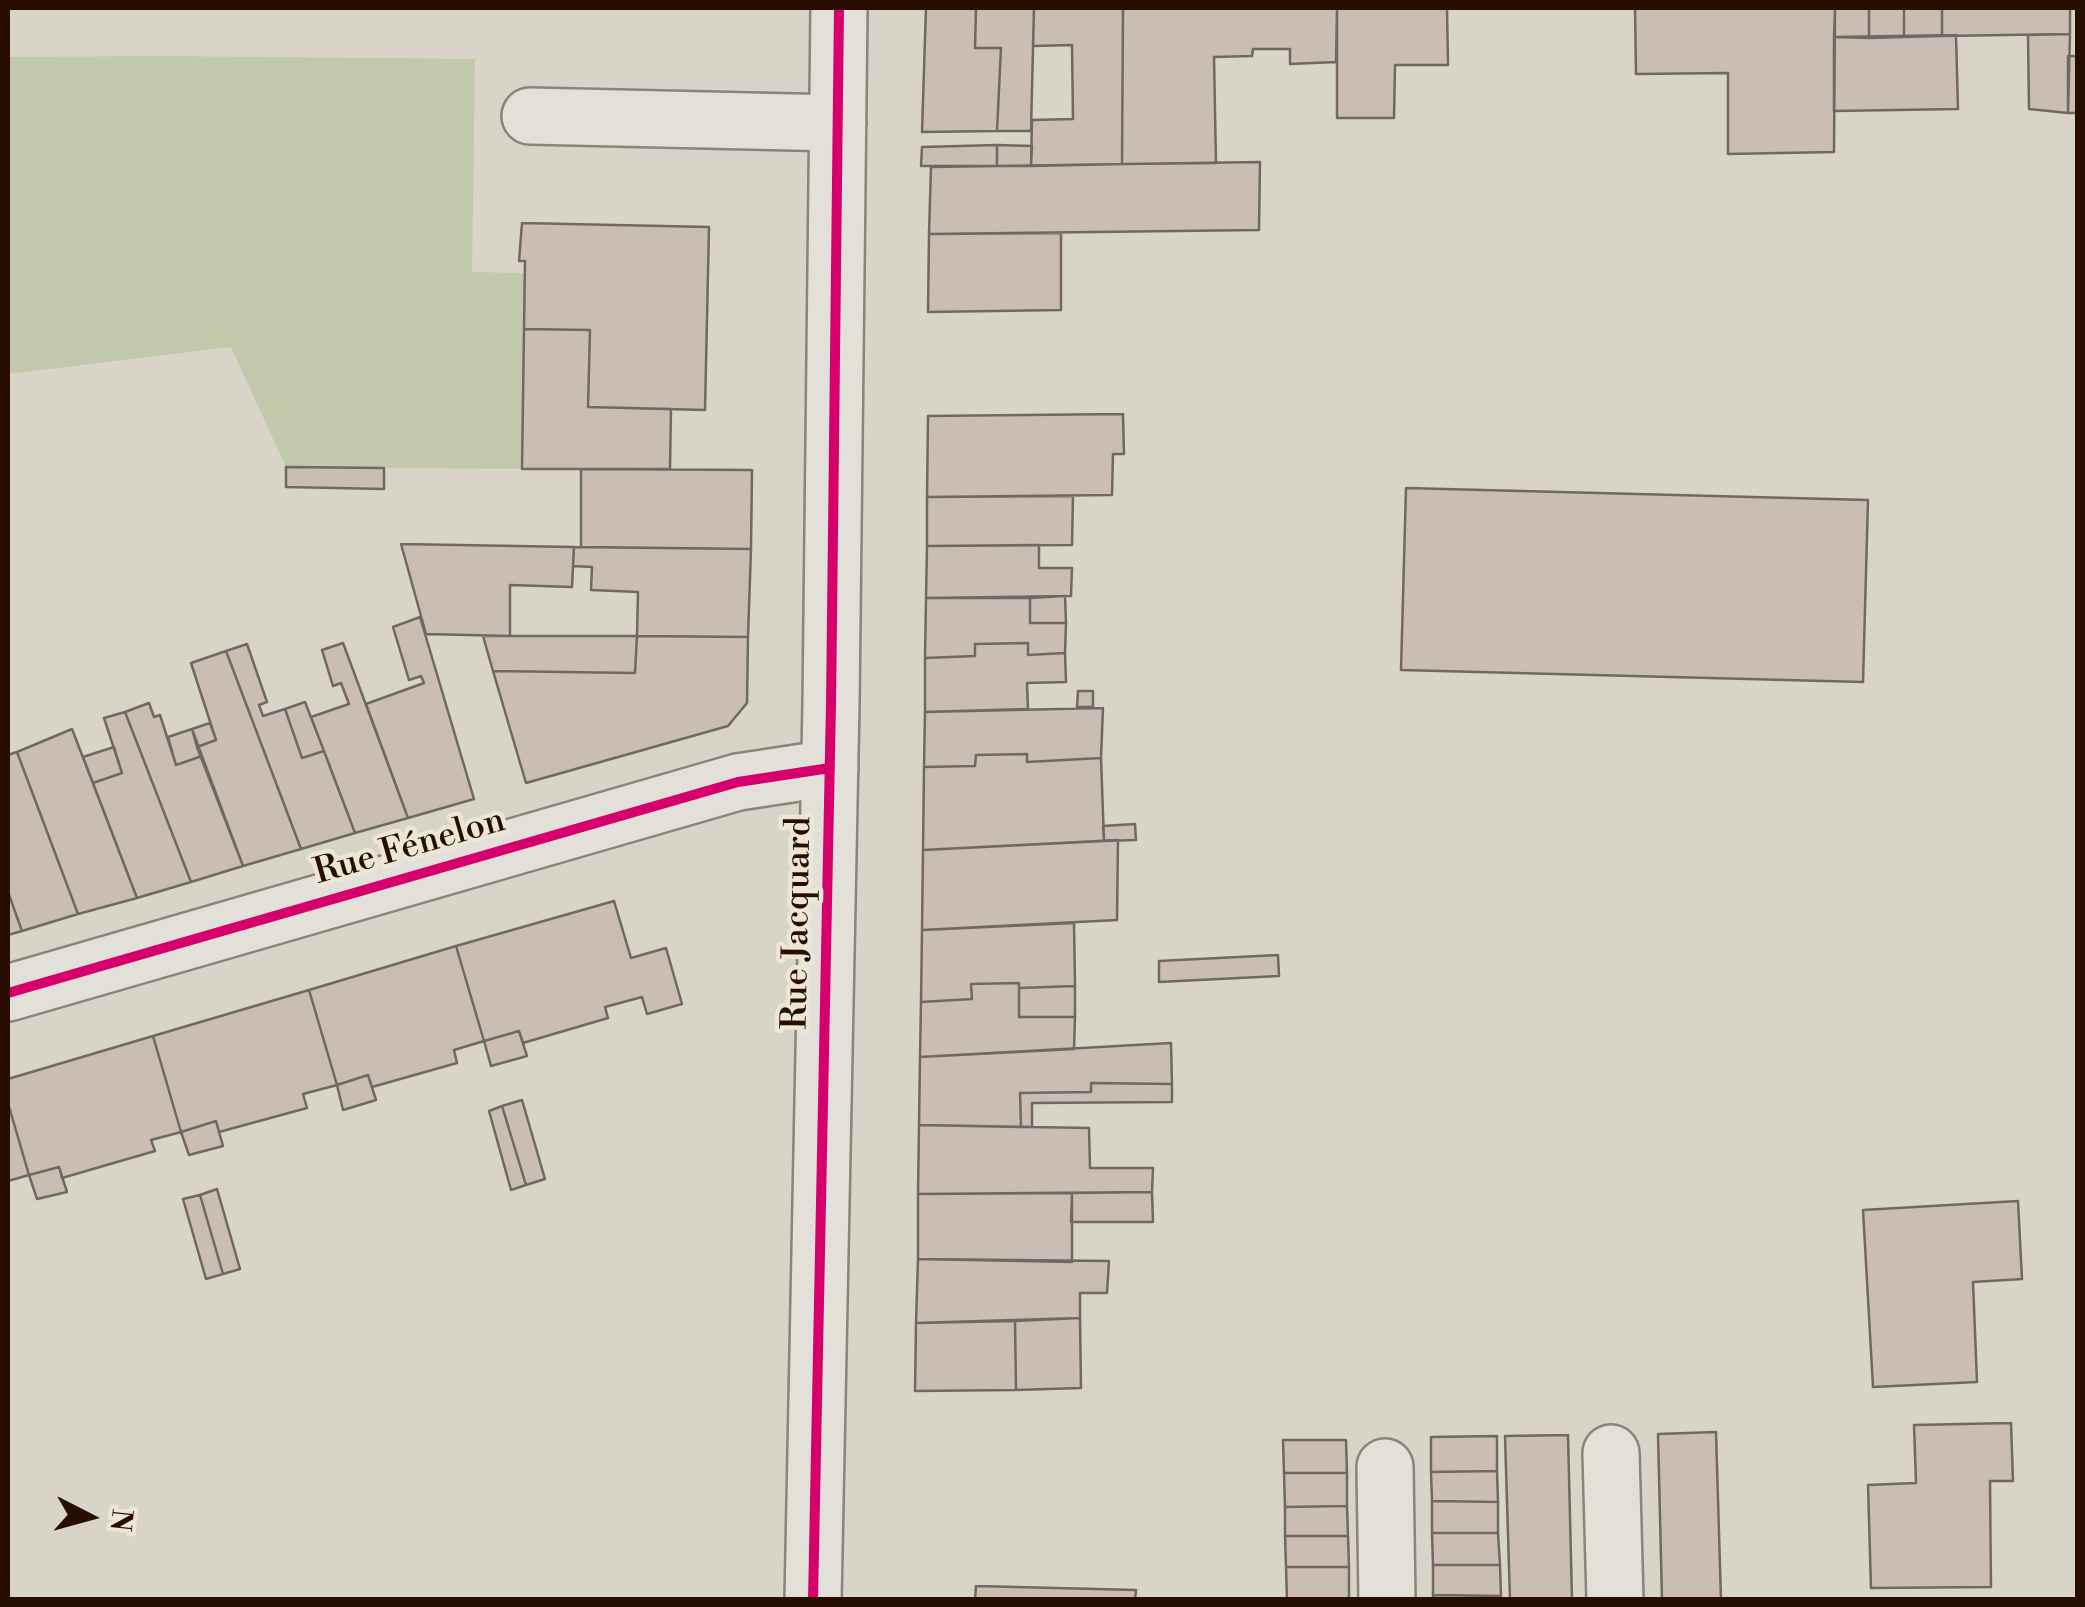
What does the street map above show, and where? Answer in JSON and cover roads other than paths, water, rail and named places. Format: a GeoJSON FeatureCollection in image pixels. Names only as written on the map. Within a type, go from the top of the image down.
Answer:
{"type":"FeatureCollection","features":[{"type":"Feature","properties":{"kind":"street","name":"Rue Jacquard"},"geometry":{"type":"LineString","coordinates":[[813,1600],[830,768],[839,8]]}},
{"type":"Feature","properties":{"kind":"street"},"geometry":{"type":"LineString","coordinates":[[530,116],[838,123]]}},
{"type":"Feature","properties":{"kind":"street","name":"Rue Fénelon"},"geometry":{"type":"LineString","coordinates":[[8,993],[738,782],[830,768]]}},
{"type":"Feature","properties":{"kind":"street"},"geometry":{"type":"LineString","coordinates":[[1611,1453],[1616,1600]]}},
{"type":"Feature","properties":{"kind":"street"},"geometry":{"type":"LineString","coordinates":[[1384,1467],[1387,1600]]}}]}
